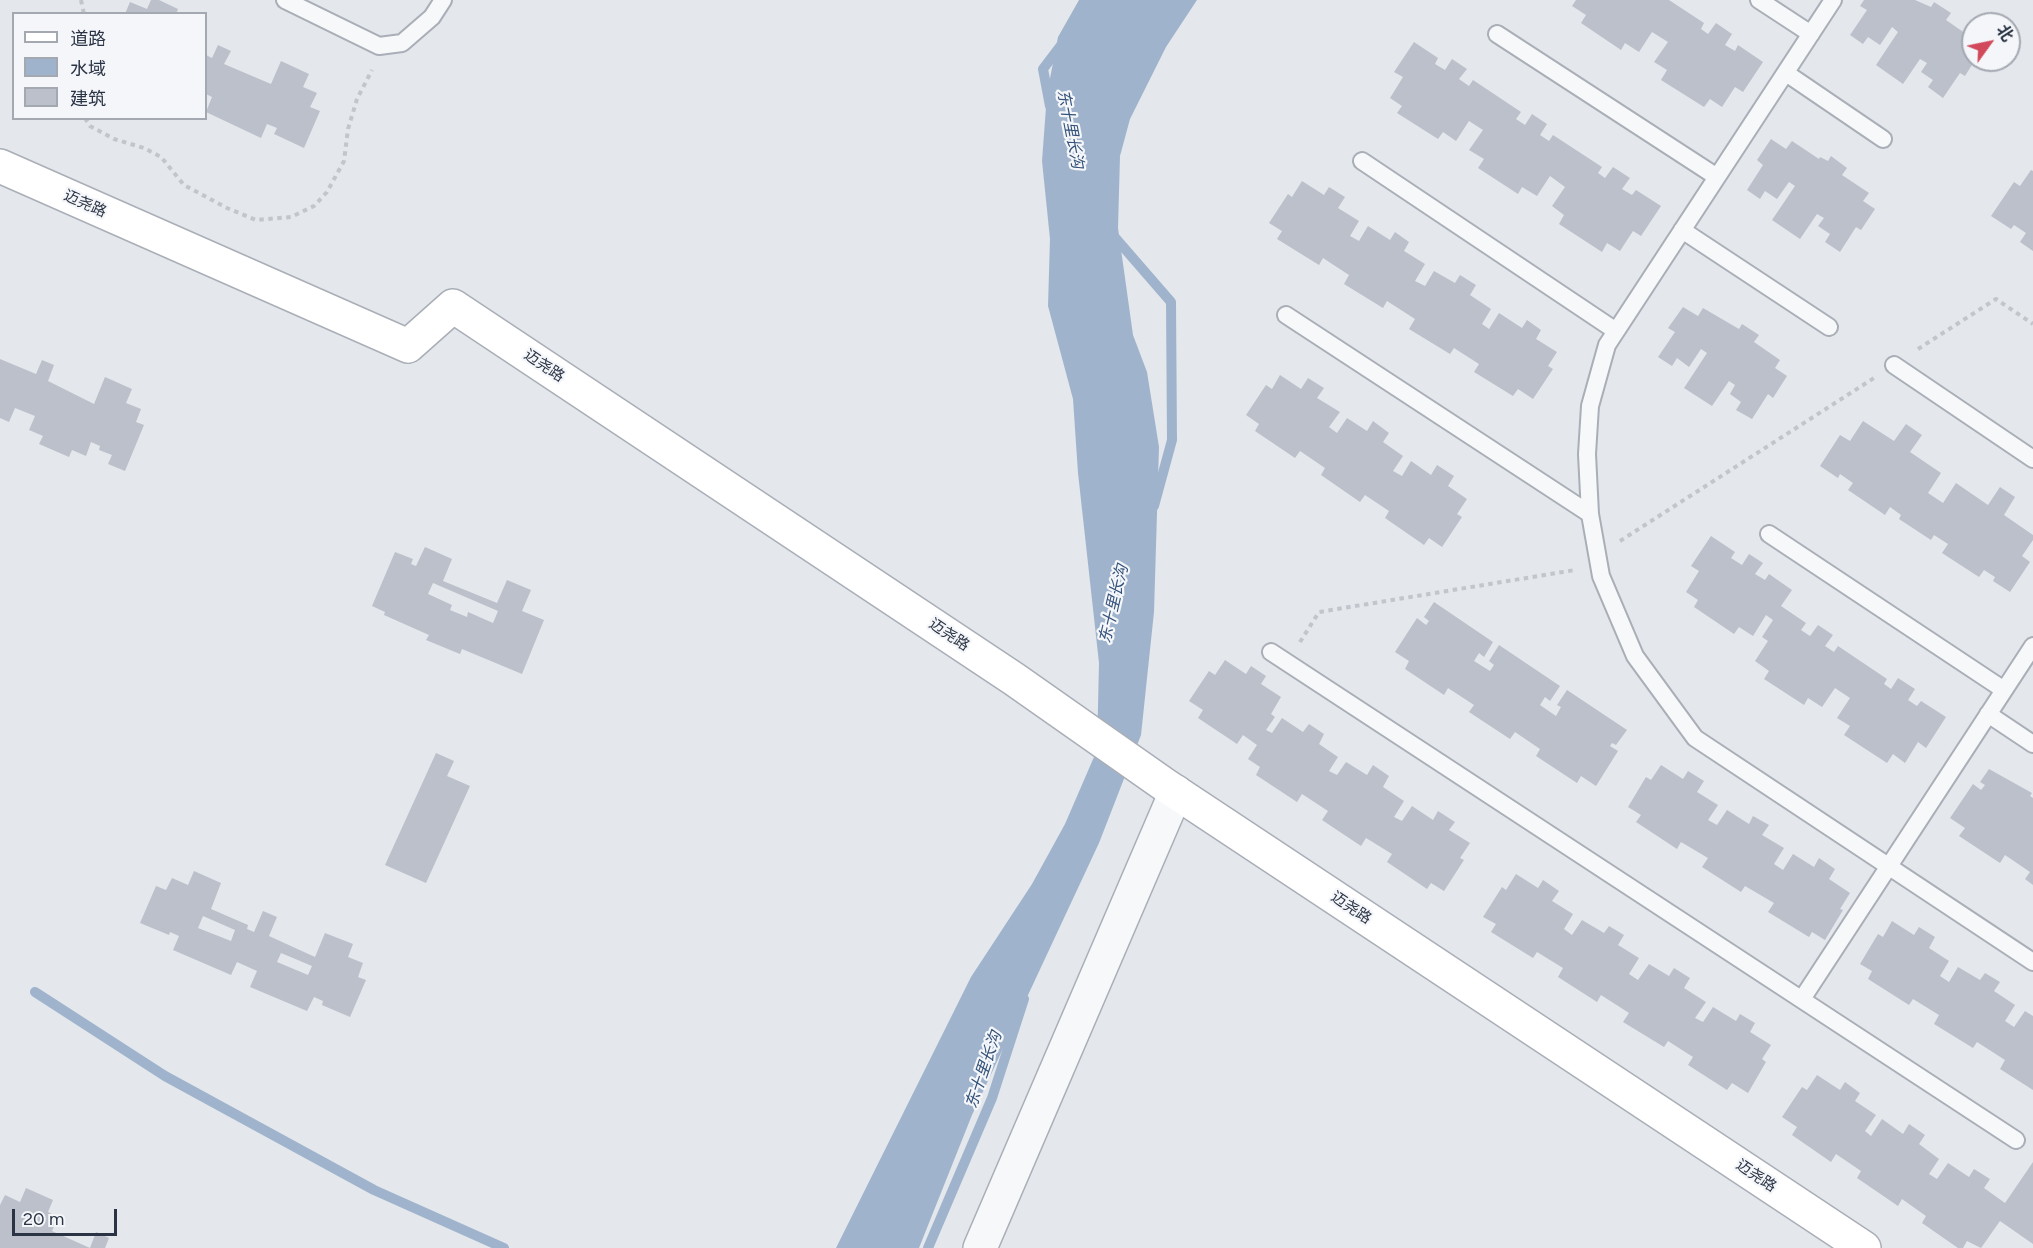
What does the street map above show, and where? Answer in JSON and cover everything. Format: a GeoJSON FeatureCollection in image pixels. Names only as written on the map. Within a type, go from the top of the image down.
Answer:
{"type":"FeatureCollection","features":[{"type":"Feature","properties":{"kind":"street","name":"迈尧路"},"geometry":{"type":"LineString","coordinates":[[0,166],[408,346],[453,306],[1014,679],[1171,788],[1864,1248]]}},
{"type":"Feature","properties":{"kind":"street"},"geometry":{"type":"LineString","coordinates":[[980,1248],[1171,788]]}},
{"type":"Feature","properties":{"kind":"lane"},"geometry":{"type":"LineString","coordinates":[[285,0],[379,46],[402,44],[432,17],[443,0]]}},
{"type":"Feature","properties":{"kind":"lane"},"geometry":{"type":"LineString","coordinates":[[1759,0],[1811,34]]}},
{"type":"Feature","properties":{"kind":"lane"},"geometry":{"type":"LineString","coordinates":[[1833,0],[1607,345],[1590,406],[1587,454],[1590,514],[1598,561],[1635,656],[1695,738],[2033,962]]}},
{"type":"Feature","properties":{"kind":"lane"},"geometry":{"type":"LineString","coordinates":[[1497,34],[1717,177]]}},
{"type":"Feature","properties":{"kind":"lane"},"geometry":{"type":"LineString","coordinates":[[1785,73],[1883,139]]}},
{"type":"Feature","properties":{"kind":"lane"},"geometry":{"type":"LineString","coordinates":[[1362,161],[1616,331]]}},
{"type":"Feature","properties":{"kind":"lane"},"geometry":{"type":"LineString","coordinates":[[1682,230],[1829,327]]}},
{"type":"Feature","properties":{"kind":"lane"},"geometry":{"type":"LineString","coordinates":[[1287,315],[1590,514]]}},
{"type":"Feature","properties":{"kind":"lane"},"geometry":{"type":"LineString","coordinates":[[1894,365],[2033,459]]}},
{"type":"Feature","properties":{"kind":"lane"},"geometry":{"type":"LineString","coordinates":[[1769,534],[2004,690]]}},
{"type":"Feature","properties":{"kind":"lane"},"geometry":{"type":"LineString","coordinates":[[1802,999],[2033,646]]}},
{"type":"Feature","properties":{"kind":"lane"},"geometry":{"type":"LineString","coordinates":[[1271,652],[2016,1140]]}},
{"type":"Feature","properties":{"kind":"lane"},"geometry":{"type":"LineString","coordinates":[[1988,714],[2033,744]]}},
{"type":"Feature","properties":{"kind":"path"},"geometry":{"type":"LineString","coordinates":[[86,120],[90,126],[114,138],[144,148],[161,157],[184,185],[227,208],[256,220],[291,217],[314,206],[327,192],[344,162],[348,129],[357,99],[370,76],[379,46]]}},
{"type":"Feature","properties":{"kind":"path"},"geometry":{"type":"LineString","coordinates":[[1287,662],[1318,612],[1598,561],[1996,299],[2033,324]]}},
{"type":"Feature","properties":{"kind":"water"},"geometry":{"type":"Polygon","coordinates":[[[1079,0],[1197,0],[1166,47],[1130,119],[1120,156],[1118,228],[1133,335],[1147,372],[1159,447],[1154,612],[1141,735],[1099,843],[972,1115],[919,1248],[836,1248],[971,977],[1032,884],[1065,824],[1097,750],[1099,663],[1078,473],[1073,399],[1048,306],[1050,239],[1042,161],[1047,94],[1058,37],[1079,0]]]}},
{"type":"Feature","properties":{"kind":"building"},"geometry":{"type":"Polygon","coordinates":[[[151,0],[159,0],[178,9],[177,12],[126,12],[130,2],[147,9],[151,0]]]}},
{"type":"Feature","properties":{"kind":"building"},"geometry":{"type":"Polygon","coordinates":[[[1576,0],[1669,0],[1704,23],[1701,29],[1708,34],[1716,23],[1732,34],[1725,45],[1735,51],[1738,45],[1763,62],[1743,92],[1735,87],[1722,107],[1710,99],[1704,107],[1661,80],[1667,70],[1654,62],[1668,42],[1652,32],[1639,52],[1625,43],[1621,50],[1581,23],[1586,15],[1572,6],[1576,0]]]}},
{"type":"Feature","properties":{"kind":"building"},"geometry":{"type":"Polygon","coordinates":[[[1864,0],[1915,0],[1931,7],[1934,2],[1951,13],[1946,20],[1961,30],[1961,72],[1968,72],[1965,76],[1960,73],[1943,98],[1928,87],[1933,80],[1921,72],[1927,63],[1920,59],[1903,84],[1876,65],[1898,32],[1892,27],[1880,45],[1868,37],[1863,44],[1850,35],[1867,10],[1860,6],[1864,0]]]}},
{"type":"Feature","properties":{"kind":"building"},"geometry":{"type":"Polygon","coordinates":[[[1414,42],[1438,58],[1435,64],[1445,70],[1452,59],[1467,69],[1459,79],[1469,86],[1473,80],[1521,112],[1516,119],[1525,125],[1532,114],[1547,124],[1540,135],[1549,141],[1553,135],[1602,167],[1598,173],[1605,178],[1613,167],[1630,178],[1622,189],[1632,195],[1636,190],[1661,206],[1641,236],[1633,231],[1620,251],[1607,243],[1602,252],[1559,224],[1564,215],[1552,206],[1565,187],[1550,176],[1537,196],[1522,187],[1518,194],[1478,168],[1484,159],[1469,150],[1483,130],[1469,121],[1456,141],[1443,132],[1438,139],[1397,113],[1402,106],[1390,98],[1403,77],[1394,72],[1414,42]]]}},
{"type":"Feature","properties":{"kind":"building"},"geometry":{"type":"Polygon","coordinates":[[[218,45],[231,51],[224,64],[271,84],[281,61],[309,74],[303,87],[317,93],[310,107],[320,111],[304,148],[274,134],[277,128],[267,124],[261,138],[207,112],[212,97],[207,94],[207,56],[212,58],[218,45]]]}},
{"type":"Feature","properties":{"kind":"building"},"geometry":{"type":"Polygon","coordinates":[[[1771,139],[1786,149],[1792,141],[1819,159],[1820,157],[1828,161],[1831,156],[1847,168],[1842,175],[1869,193],[1863,201],[1875,209],[1861,230],[1856,227],[1840,252],[1825,242],[1830,234],[1818,226],[1824,218],[1817,214],[1800,239],[1772,220],[1795,186],[1789,182],[1777,199],[1765,191],[1760,199],[1747,190],[1763,165],[1757,160],[1771,139]]]}},
{"type":"Feature","properties":{"kind":"building"},"geometry":{"type":"Polygon","coordinates":[[[2031,170],[2033,171],[2033,251],[2020,242],[2026,233],[2014,225],[2011,229],[1991,216],[2014,182],[2020,186],[2031,170]]]}},
{"type":"Feature","properties":{"kind":"building"},"geometry":{"type":"Polygon","coordinates":[[[1302,181],[1324,195],[1329,187],[1345,197],[1338,208],[1359,221],[1350,236],[1359,241],[1368,226],[1390,240],[1395,232],[1409,242],[1404,251],[1425,264],[1415,281],[1425,286],[1434,271],[1455,283],[1460,275],[1476,285],[1470,295],[1491,309],[1482,324],[1489,329],[1499,313],[1522,328],[1527,320],[1541,330],[1536,339],[1557,352],[1548,366],[1553,369],[1533,399],[1518,389],[1513,396],[1474,372],[1479,364],[1454,348],[1450,354],[1409,329],[1415,319],[1387,301],[1383,308],[1344,284],[1349,275],[1323,258],[1319,265],[1277,239],[1282,231],[1269,223],[1288,194],[1292,197],[1302,181]]]}},
{"type":"Feature","properties":{"kind":"building"},"geometry":{"type":"Polygon","coordinates":[[[1683,307],[1698,316],[1703,308],[1739,329],[1742,324],[1759,335],[1754,342],[1780,360],[1775,368],[1787,376],[1773,398],[1768,394],[1752,419],[1736,410],[1741,402],[1730,394],[1735,385],[1729,381],[1712,406],[1684,388],[1707,353],[1701,349],[1689,367],[1677,358],[1672,366],[1658,357],[1675,332],[1668,328],[1683,307]]]}},
{"type":"Feature","properties":{"kind":"building"},"geometry":{"type":"Polygon","coordinates":[[[0,359],[36,374],[42,360],[54,365],[48,381],[94,404],[105,377],[132,389],[126,403],[141,409],[136,422],[144,425],[125,471],[108,464],[112,455],[99,450],[100,446],[91,442],[86,456],[72,450],[69,457],[39,444],[43,436],[29,430],[35,416],[15,408],[9,422],[0,418],[0,359]]]}},
{"type":"Feature","properties":{"kind":"building"},"geometry":{"type":"Polygon","coordinates":[[[1280,375],[1301,389],[1308,378],[1324,388],[1317,398],[1340,412],[1329,427],[1337,433],[1347,418],[1367,431],[1373,421],[1389,433],[1383,442],[1403,456],[1393,471],[1402,476],[1411,461],[1431,475],[1437,465],[1454,476],[1448,486],[1467,499],[1457,514],[1462,517],[1442,547],[1429,538],[1424,545],[1385,518],[1389,511],[1365,495],[1360,502],[1321,475],[1325,468],[1300,451],[1295,458],[1255,431],[1259,424],[1246,415],[1266,385],[1272,389],[1280,375]]]}},
{"type":"Feature","properties":{"kind":"building"},"geometry":{"type":"Polygon","coordinates":[[[1863,421],[1894,441],[1906,424],[1922,435],[1910,452],[1941,473],[1928,493],[1943,503],[1956,483],[1988,505],[2000,487],[2015,497],[2004,515],[2033,535],[2033,540],[2022,556],[2030,562],[2010,592],[1993,581],[1995,577],[1984,570],[1979,577],[1942,553],[1948,544],[1934,535],[1931,540],[1899,519],[1901,515],[1890,507],[1885,515],[1848,490],[1853,483],[1840,474],[1838,478],[1820,466],[1840,435],[1850,441],[1863,421]]]}},
{"type":"Feature","properties":{"kind":"building"},"geometry":{"type":"Polygon","coordinates":[[[1711,536],[1735,552],[1731,558],[1742,565],[1749,554],[1763,563],[1755,574],[1765,580],[1769,574],[1792,590],[1781,606],[1806,623],[1801,630],[1810,636],[1818,625],[1833,635],[1825,646],[1834,652],[1838,646],[1887,679],[1884,684],[1891,689],[1898,678],[1915,689],[1908,700],[1917,706],[1921,701],[1946,717],[1926,748],[1918,742],[1905,763],[1893,754],[1887,763],[1844,735],[1850,726],[1837,718],[1850,698],[1835,688],[1822,707],[1808,698],[1804,705],[1764,679],[1769,671],[1755,661],[1768,641],[1762,637],[1773,620],[1766,615],[1753,636],[1739,627],[1734,634],[1694,607],[1698,600],[1686,592],[1699,571],[1691,566],[1711,536]]]}},
{"type":"Feature","properties":{"kind":"building"},"geometry":{"type":"Polygon","coordinates":[[[425,547],[452,559],[443,581],[497,603],[507,580],[531,590],[522,611],[544,620],[522,674],[462,649],[460,654],[426,640],[429,635],[384,615],[385,612],[372,606],[395,552],[413,559],[411,564],[416,566],[425,547]],[[433,583],[428,594],[452,605],[450,610],[467,617],[468,612],[493,623],[498,611],[433,583]]]}},
{"type":"Feature","properties":{"kind":"building"},"geometry":{"type":"Polygon","coordinates":[[[1434,602],[1493,642],[1484,657],[1479,653],[1474,661],[1490,671],[1494,665],[1489,661],[1499,645],[1560,686],[1550,701],[1545,697],[1540,705],[1556,716],[1561,707],[1557,705],[1567,690],[1627,730],[1616,745],[1612,743],[1610,746],[1618,751],[1596,786],[1581,776],[1577,783],[1536,756],[1540,749],[1515,732],[1510,739],[1469,712],[1474,705],[1448,688],[1444,695],[1405,669],[1409,661],[1395,652],[1417,618],[1426,625],[1429,621],[1424,617],[1434,602]]]}},
{"type":"Feature","properties":{"kind":"building"},"geometry":{"type":"Polygon","coordinates":[[[1225,660],[1246,674],[1251,666],[1266,676],[1261,684],[1281,697],[1271,714],[1275,717],[1266,730],[1272,733],[1282,718],[1303,732],[1309,724],[1324,734],[1319,744],[1338,757],[1329,771],[1337,775],[1346,762],[1367,775],[1373,765],[1389,776],[1383,787],[1404,801],[1394,817],[1402,821],[1412,806],[1433,820],[1438,811],[1455,822],[1449,830],[1470,843],[1460,858],[1464,860],[1444,891],[1431,883],[1427,889],[1387,862],[1392,854],[1366,838],[1361,846],[1322,820],[1328,811],[1302,794],[1297,802],[1256,775],[1260,767],[1248,759],[1257,745],[1243,735],[1237,744],[1198,718],[1203,710],[1189,701],[1209,671],[1215,675],[1225,660]]]}},
{"type":"Feature","properties":{"kind":"building"},"geometry":{"type":"Polygon","coordinates":[[[436,753],[454,761],[447,776],[470,786],[426,883],[385,865],[436,753]]]}},
{"type":"Feature","properties":{"kind":"building"},"geometry":{"type":"Polygon","coordinates":[[[1661,765],[1683,779],[1688,771],[1704,781],[1697,792],[1718,805],[1708,820],[1717,825],[1727,810],[1749,824],[1753,816],[1769,825],[1762,835],[1784,848],[1774,864],[1783,870],[1793,854],[1814,867],[1819,858],[1835,869],[1829,879],[1850,893],[1840,909],[1843,910],[1825,940],[1812,932],[1809,937],[1768,912],[1774,903],[1745,886],[1741,892],[1702,867],[1708,858],[1681,842],[1677,849],[1636,822],[1641,815],[1628,807],[1646,777],[1651,780],[1661,765]]]}},
{"type":"Feature","properties":{"kind":"building"},"geometry":{"type":"Polygon","coordinates":[[[1989,769],[2032,793],[2030,796],[2033,798],[2033,885],[2025,879],[2030,872],[2005,855],[2000,863],[1959,836],[1965,828],[1950,818],[1973,784],[1981,790],[1985,785],[1980,782],[1989,769]]]}},
{"type":"Feature","properties":{"kind":"building"},"geometry":{"type":"Polygon","coordinates":[[[194,871],[221,883],[211,909],[248,925],[247,929],[254,932],[263,911],[277,917],[269,936],[315,957],[325,933],[353,944],[348,957],[363,963],[358,977],[366,980],[350,1017],[322,1005],[323,1001],[314,997],[307,1011],[250,987],[257,971],[237,962],[231,975],[173,950],[179,936],[170,932],[169,935],[140,923],[156,886],[166,890],[172,878],[188,885],[194,871]],[[203,916],[198,928],[231,941],[235,930],[203,916]],[[281,953],[277,962],[308,975],[312,966],[281,953]]]}},
{"type":"Feature","properties":{"kind":"building"},"geometry":{"type":"Polygon","coordinates":[[[1516,874],[1538,888],[1543,880],[1559,891],[1552,901],[1573,914],[1564,929],[1572,935],[1582,920],[1604,933],[1609,926],[1624,935],[1618,945],[1639,958],[1629,974],[1638,980],[1649,964],[1669,976],[1674,968],[1690,978],[1684,988],[1706,1002],[1695,1018],[1703,1022],[1713,1007],[1736,1021],[1740,1014],[1755,1023],[1750,1032],[1771,1045],[1762,1059],[1766,1062],[1748,1093],[1732,1083],[1727,1090],[1688,1065],[1693,1057],[1668,1041],[1664,1047],[1623,1022],[1629,1013],[1601,995],[1597,1002],[1558,977],[1563,968],[1537,952],[1533,958],[1491,932],[1496,924],[1483,917],[1502,887],[1506,890],[1516,874]]]}},
{"type":"Feature","properties":{"kind":"building"},"geometry":{"type":"Polygon","coordinates":[[[1892,921],[1914,935],[1919,927],[1935,937],[1929,948],[1949,961],[1940,976],[1949,982],[1958,967],[1980,980],[1985,973],[2000,982],[1994,991],[2015,1005],[2005,1021],[2014,1027],[2025,1011],[2033,1016],[2033,1090],[2000,1069],[2005,1060],[1977,1042],[1973,1048],[1934,1024],[1939,1015],[1913,999],[1909,1005],[1868,979],[1872,971],[1860,964],[1878,934],[1883,937],[1892,921]]]}},
{"type":"Feature","properties":{"kind":"building"},"geometry":{"type":"Polygon","coordinates":[[[1817,1075],[1840,1090],[1845,1082],[1860,1093],[1855,1101],[1876,1115],[1865,1131],[1871,1136],[1882,1119],[1903,1134],[1909,1124],[1925,1135],[1919,1144],[1939,1159],[1929,1174],[1937,1179],[1948,1163],[1969,1177],[1974,1169],[1990,1179],[1984,1188],[2005,1203],[2033,1162],[2033,1244],[2000,1221],[1981,1248],[1967,1241],[1963,1248],[1958,1248],[1922,1223],[1926,1216],[1902,1199],[1898,1206],[1857,1178],[1861,1171],[1836,1154],[1831,1162],[1792,1135],[1797,1127],[1782,1117],[1802,1087],[1807,1090],[1817,1075]]]}},
{"type":"Feature","properties":{"kind":"building"},"geometry":{"type":"Polygon","coordinates":[[[26,1188],[53,1200],[48,1212],[58,1217],[52,1231],[90,1248],[0,1248],[0,1205],[5,1195],[20,1202],[26,1188]]]}},
{"type":"Feature","properties":{"kind":"building"},"geometry":{"type":"Polygon","coordinates":[[[96,1232],[109,1238],[105,1248],[90,1248],[96,1232]]]}},
{"type":"Feature","properties":{"kind":"waterway","name":"东十里长沟"},"geometry":{"type":"LineString","coordinates":[[1050,106],[1043,69],[1062,44]]}},
{"type":"Feature","properties":{"kind":"waterway","name":"东十里长沟"},"geometry":{"type":"LineString","coordinates":[[1112,234],[1171,302],[1172,440],[1154,506]]}},
{"type":"Feature","properties":{"kind":"waterway"},"geometry":{"type":"LineString","coordinates":[[35,992],[165,1076],[374,1190],[504,1248]]}},
{"type":"Feature","properties":{"kind":"waterway","name":"东十里长沟"},"geometry":{"type":"LineString","coordinates":[[928,1248],[992,1098],[1024,999]]}}]}
